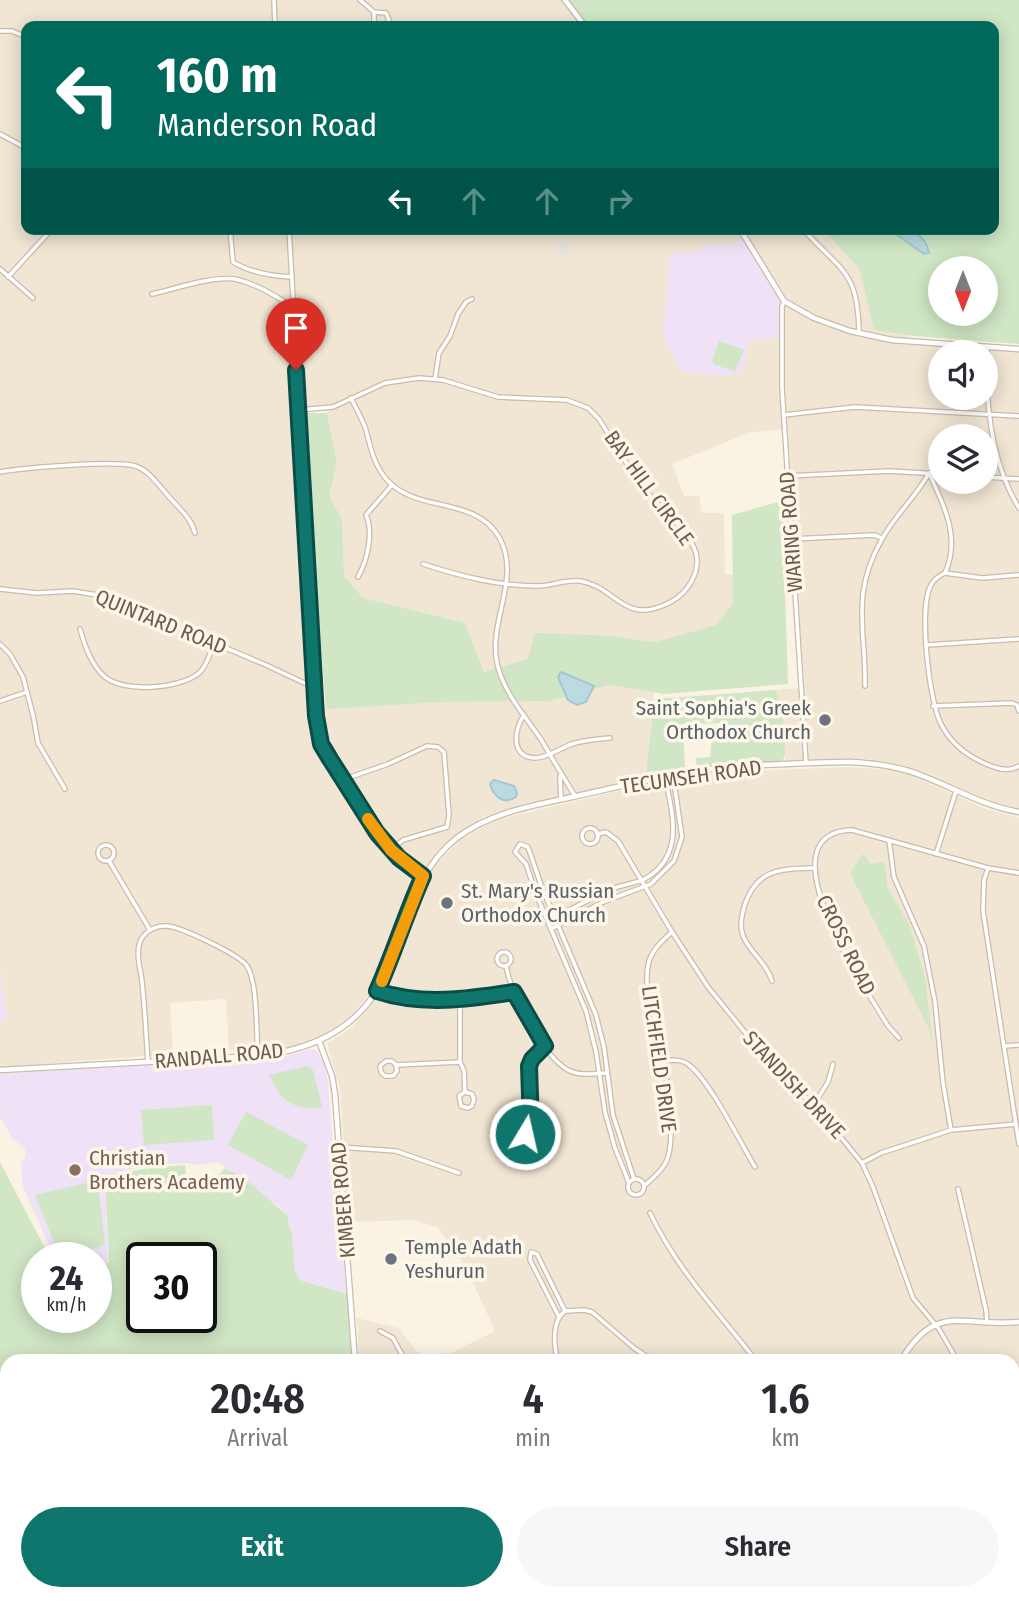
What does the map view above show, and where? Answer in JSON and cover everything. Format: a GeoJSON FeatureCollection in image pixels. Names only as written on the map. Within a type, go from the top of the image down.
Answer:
{"type":"FeatureCollection","features":[{"type":"Feature","properties":{"kind":"street"},"geometry":{"type":"LineString","coordinates":[[274,0],[275,21]]}},
{"type":"Feature","properties":{"kind":"street"},"geometry":{"type":"LineString","coordinates":[[360,0],[374,12],[386,13],[387,21]]}},
{"type":"Feature","properties":{"kind":"street"},"geometry":{"type":"LineString","coordinates":[[565,0],[581,21]]}},
{"type":"Feature","properties":{"kind":"street"},"geometry":{"type":"LineString","coordinates":[[374,12],[374,21]]}},
{"type":"Feature","properties":{"kind":"street"},"geometry":{"type":"LineString","coordinates":[[0,31],[12,31],[21,35]]}},
{"type":"Feature","properties":{"kind":"street"},"geometry":{"type":"LineString","coordinates":[[0,134],[21,145]]}},
{"type":"Feature","properties":{"kind":"street"},"geometry":{"type":"LineString","coordinates":[[8,277],[46,235]]}},
{"type":"Feature","properties":{"kind":"street"},"geometry":{"type":"LineString","coordinates":[[231,235],[233,262],[276,276],[292,277]]}},
{"type":"Feature","properties":{"kind":"street"},"geometry":{"type":"LineString","coordinates":[[289,235],[315,688],[321,744],[391,850],[423,876]]}},
{"type":"Feature","properties":{"kind":"street"},"geometry":{"type":"LineString","coordinates":[[744,235],[784,301],[814,318],[859,333],[892,340],[928,343]]}},
{"type":"Feature","properties":{"kind":"street"},"geometry":{"type":"LineString","coordinates":[[809,235],[845,270],[851,280],[859,333]]}},
{"type":"Feature","properties":{"kind":"street"},"geometry":{"type":"LineString","coordinates":[[0,269],[33,298]]}},
{"type":"Feature","properties":{"kind":"street"},"geometry":{"type":"LineString","coordinates":[[152,294],[224,279],[236,279],[255,285],[293,307]]}},
{"type":"Feature","properties":{"kind":"street"},"geometry":{"type":"LineString","coordinates":[[435,379],[439,353],[450,336],[458,314],[472,299]]}},
{"type":"Feature","properties":{"kind":"street","name":"WARING ROAD"},"geometry":{"type":"LineString","coordinates":[[784,301],[784,415],[806,763]]}},
{"type":"Feature","properties":{"kind":"street"},"geometry":{"type":"LineString","coordinates":[[998,348],[1019,349]]}},
{"type":"Feature","properties":{"kind":"street","name":"BAY HILL CIRCLE"},"geometry":{"type":"LineString","coordinates":[[299,410],[333,407],[394,380],[435,379],[498,397],[567,400],[587,408],[599,419],[645,489],[687,536],[697,558],[694,576],[683,594],[663,606],[638,611],[624,606],[603,590],[583,582],[566,581],[535,586],[506,583],[458,575],[423,564]]}},
{"type":"Feature","properties":{"kind":"street"},"geometry":{"type":"LineString","coordinates":[[351,398],[365,427],[374,460],[392,485],[417,498],[468,512],[484,520],[498,536],[503,545],[507,565],[495,635],[496,662],[503,681],[575,796]]}},
{"type":"Feature","properties":{"kind":"street"},"geometry":{"type":"LineString","coordinates":[[784,415],[855,407],[1019,416]]}},
{"type":"Feature","properties":{"kind":"street"},"geometry":{"type":"LineString","coordinates":[[989,410],[1004,478],[1019,508]]}},
{"type":"Feature","properties":{"kind":"street"},"geometry":{"type":"LineString","coordinates":[[0,472],[108,463],[134,465],[145,472],[184,512],[195,533]]}},
{"type":"Feature","properties":{"kind":"street"},"geometry":{"type":"LineString","coordinates":[[788,476],[877,471],[928,473]]}},
{"type":"Feature","properties":{"kind":"street"},"geometry":{"type":"LineString","coordinates":[[865,686],[861,637],[862,594],[868,569],[882,538],[928,474]]}},
{"type":"Feature","properties":{"kind":"street"},"geometry":{"type":"LineString","coordinates":[[998,478],[1019,479]]}},
{"type":"Feature","properties":{"kind":"street"},"geometry":{"type":"LineString","coordinates":[[358,577],[365,564],[370,523],[366,515],[392,485]]}},
{"type":"Feature","properties":{"kind":"street"},"geometry":{"type":"LineString","coordinates":[[938,494],[949,518],[951,558],[945,573]]}},
{"type":"Feature","properties":{"kind":"street"},"geometry":{"type":"LineString","coordinates":[[792,539],[874,535],[882,538]]}},
{"type":"Feature","properties":{"kind":"street"},"geometry":{"type":"LineString","coordinates":[[1019,575],[982,578],[945,573],[937,577],[927,595],[929,684],[933,706],[945,732],[965,753],[989,765],[1009,770],[1019,765]]}},
{"type":"Feature","properties":{"kind":"street","name":"QUINTARD ROAD"},"geometry":{"type":"LineString","coordinates":[[0,589],[37,593],[88,592],[315,688]]}},
{"type":"Feature","properties":{"kind":"street"},"geometry":{"type":"LineString","coordinates":[[80,629],[91,658],[100,672],[114,682],[131,687],[162,685],[191,678],[203,668],[214,644]]}},
{"type":"Feature","properties":{"kind":"street"},"geometry":{"type":"LineString","coordinates":[[927,645],[1019,639]]}},
{"type":"Feature","properties":{"kind":"street"},"geometry":{"type":"LineString","coordinates":[[0,644],[17,664],[27,692],[37,743],[65,789]]}},
{"type":"Feature","properties":{"kind":"street"},"geometry":{"type":"LineString","coordinates":[[0,701],[27,692]]}},
{"type":"Feature","properties":{"kind":"street"},"geometry":{"type":"LineString","coordinates":[[933,706],[1012,702],[1019,710]]}},
{"type":"Feature","properties":{"kind":"street"},"geometry":{"type":"LineString","coordinates":[[524,715],[515,735],[520,750],[527,756],[535,758],[585,741],[610,738]]}},
{"type":"Feature","properties":{"kind":"street"},"geometry":{"type":"LineString","coordinates":[[342,779],[388,764],[427,746],[438,747],[444,752],[449,815],[447,827],[403,839],[391,850]]}},
{"type":"Feature","properties":{"kind":"street","name":"TECUMSEH ROAD"},"geometry":{"type":"LineString","coordinates":[[423,876],[449,845],[472,828],[506,812],[673,775],[738,767],[849,762],[886,765],[923,775],[991,806],[1019,812]]}},
{"type":"Feature","properties":{"kind":"street"},"geometry":{"type":"LineString","coordinates":[[560,774],[561,799]]}},
{"type":"Feature","properties":{"kind":"street"},"geometry":{"type":"LineString","coordinates":[[551,929],[603,902],[645,887],[666,870],[679,848],[681,821],[673,775]]}},
{"type":"Feature","properties":{"kind":"street"},"geometry":{"type":"LineString","coordinates":[[548,921],[613,888],[649,876],[663,862],[674,840],[673,814],[665,777]]}},
{"type":"Feature","properties":{"kind":"street"},"geometry":{"type":"LineString","coordinates":[[936,854],[956,791]]}},
{"type":"Feature","properties":{"kind":"street","name":"STANDISH DRIVE"},"geometry":{"type":"LineString","coordinates":[[588,829],[597,834],[597,840],[593,844],[583,839],[583,833],[588,829]]}},
{"type":"Feature","properties":{"kind":"street","name":"CROSS ROAD"},"geometry":{"type":"LineString","coordinates":[[899,1038],[887,1026],[835,932],[819,894],[814,868],[815,854],[819,846],[840,831],[859,831],[988,868],[1019,873]]}},
{"type":"Feature","properties":{"kind":"street","name":"STANDISH DRIVE"},"geometry":{"type":"LineString","coordinates":[[597,834],[606,832],[618,841],[672,932],[728,1013],[847,1143],[862,1163],[913,1298],[936,1325],[953,1354]]}},
{"type":"Feature","properties":{"kind":"street"},"geometry":{"type":"LineString","coordinates":[[889,840],[894,877],[924,946],[935,1002],[943,1083],[951,1130]]}},
{"type":"Feature","properties":{"kind":"street"},"geometry":{"type":"LineString","coordinates":[[525,844],[528,847],[554,918],[596,1015],[604,1047],[613,1115],[634,1179],[644,1186],[641,1194],[635,1195],[628,1189],[629,1183],[608,1124],[597,1052],[586,1011],[526,864],[515,852],[518,845],[525,844]]}},
{"type":"Feature","properties":{"kind":"street"},"geometry":{"type":"LineString","coordinates":[[109,861],[114,851],[105,845],[99,850],[99,857],[109,861],[150,930]]}},
{"type":"Feature","properties":{"kind":"street"},"geometry":{"type":"LineString","coordinates":[[772,981],[769,971],[743,936],[741,920],[746,904],[753,887],[767,874],[779,870],[814,868]]}},
{"type":"Feature","properties":{"kind":"street"},"geometry":{"type":"LineString","coordinates":[[988,868],[984,880],[984,911],[1019,1144]]}},
{"type":"Feature","properties":{"kind":"street","name":"RANDALL ROAD"},"geometry":{"type":"LineString","coordinates":[[0,1070],[258,1056],[283,1053],[319,1041],[352,1020],[377,991],[389,968],[411,901],[423,876]]}},
{"type":"Feature","properties":{"kind":"street"},"geometry":{"type":"LineString","coordinates":[[148,1062],[138,954],[140,942],[150,930],[158,926],[172,926],[231,953],[246,964],[252,978],[258,1056]]}},
{"type":"Feature","properties":{"kind":"street","name":"LITCHFIELD DRIVE"},"geometry":{"type":"LineString","coordinates":[[644,1186],[663,1168],[671,1137],[663,1061],[647,990],[647,972],[654,951],[672,932]]}},
{"type":"Feature","properties":{"kind":"street"},"geometry":{"type":"LineString","coordinates":[[504,951],[512,958],[506,966],[499,964],[497,958],[504,951]]}},
{"type":"Feature","properties":{"kind":"street"},"geometry":{"type":"LineString","coordinates":[[506,966],[514,992],[555,1060],[568,1070],[586,1074],[606,1073]]}},
{"type":"Feature","properties":{"kind":"street"},"geometry":{"type":"LineString","coordinates":[[377,991],[418,999],[460,999],[514,992]]}},
{"type":"Feature","properties":{"kind":"street"},"geometry":{"type":"LineString","coordinates":[[460,999],[460,1062],[464,1072],[465,1092]]}},
{"type":"Feature","properties":{"kind":"street","name":"KIMBER ROAD"},"geometry":{"type":"LineString","coordinates":[[319,1041],[332,1076],[354,1354]]}},
{"type":"Feature","properties":{"kind":"street"},"geometry":{"type":"LineString","coordinates":[[1004,1046],[1019,1045]]}},
{"type":"Feature","properties":{"kind":"street"},"geometry":{"type":"LineString","coordinates":[[531,1125],[529,1066],[545,1046]]}},
{"type":"Feature","properties":{"kind":"street"},"geometry":{"type":"LineString","coordinates":[[396,1065],[397,1071],[393,1076],[385,1076],[381,1072],[380,1066],[383,1062],[392,1061],[396,1065],[460,1062]]}},
{"type":"Feature","properties":{"kind":"street"},"geometry":{"type":"LineString","coordinates":[[663,1061],[682,1061],[696,1072],[714,1097],[755,1167]]}},
{"type":"Feature","properties":{"kind":"street"},"geometry":{"type":"LineString","coordinates":[[813,1106],[828,1082],[832,1064]]}},
{"type":"Feature","properties":{"kind":"street"},"geometry":{"type":"LineString","coordinates":[[465,1092],[472,1094],[474,1099],[472,1106],[468,1108],[458,1101],[465,1092]]}},
{"type":"Feature","properties":{"kind":"street"},"geometry":{"type":"LineString","coordinates":[[862,1163],[881,1153],[951,1130],[1016,1124]]}},
{"type":"Feature","properties":{"kind":"street"},"geometry":{"type":"LineString","coordinates":[[531,1125],[537,1126],[539,1131],[533,1139],[527,1137],[525,1132],[526,1127],[531,1125]]}},
{"type":"Feature","properties":{"kind":"street"},"geometry":{"type":"LineString","coordinates":[[339,1147],[385,1149],[459,1173]]}},
{"type":"Feature","properties":{"kind":"street"},"geometry":{"type":"LineString","coordinates":[[629,1183],[634,1179]]}},
{"type":"Feature","properties":{"kind":"street"},"geometry":{"type":"LineString","coordinates":[[958,1189],[986,1310],[986,1323]]}},
{"type":"Feature","properties":{"kind":"street"},"geometry":{"type":"LineString","coordinates":[[650,1213],[695,1287],[750,1354]]}},
{"type":"Feature","properties":{"kind":"street"},"geometry":{"type":"LineString","coordinates":[[559,1317],[530,1260],[531,1252],[537,1254],[565,1311]]}},
{"type":"Feature","properties":{"kind":"street"},"geometry":{"type":"LineString","coordinates":[[557,1354],[555,1331],[559,1317],[565,1311],[584,1310],[592,1312],[643,1354]]}},
{"type":"Feature","properties":{"kind":"street"},"geometry":{"type":"LineString","coordinates":[[905,1354],[911,1345],[936,1325],[954,1320],[1019,1322]]}},
{"type":"Feature","properties":{"kind":"street"},"geometry":{"type":"LineString","coordinates":[[380,1331],[393,1338],[402,1354]]}},
{"type":"Feature","properties":{"kind":"shaded area"},"geometry":{"type":"Polygon","coordinates":[[[0,0],[565,0],[581,21],[21,21],[21,235],[828,235],[860,270],[908,310],[909,341],[928,342],[928,410],[998,410],[998,347],[1019,349],[1019,809],[993,803],[928,773],[898,764],[866,759],[786,761],[783,739],[786,732],[776,690],[804,688],[788,429],[751,432],[672,464],[684,496],[699,496],[702,513],[724,513],[725,574],[733,575],[733,603],[716,625],[655,642],[610,636],[484,672],[465,623],[363,598],[344,576],[342,519],[329,496],[337,463],[326,406],[298,408],[313,643],[314,709],[441,702],[549,701],[610,685],[654,693],[646,777],[501,811],[485,816],[462,830],[441,847],[414,883],[385,967],[364,1001],[349,1018],[319,1038],[286,1049],[285,1046],[229,1050],[226,999],[170,1003],[173,1054],[0,1067],[0,1022],[7,1017],[0,972],[0,0]]]}},
{"type":"Feature","properties":{"kind":"shaded area"},"geometry":{"type":"Polygon","coordinates":[[[557,240],[566,241],[570,247],[567,258],[559,255],[556,250],[557,240]]]}},
{"type":"Feature","properties":{"kind":"shaded area"},"geometry":{"type":"Polygon","coordinates":[[[743,240],[779,299],[780,337],[750,340],[742,373],[722,376],[682,371],[663,336],[670,253],[699,252],[703,246],[723,243],[729,246],[743,240]]]}},
{"type":"Feature","properties":{"kind":"shaded area"},"geometry":{"type":"Polygon","coordinates":[[[848,767],[892,770],[911,775],[986,809],[1019,818],[1019,1354],[436,1354],[451,1353],[495,1331],[465,1265],[437,1227],[413,1220],[349,1222],[340,1089],[327,1044],[352,1027],[387,980],[416,899],[435,866],[460,840],[493,822],[679,777],[721,772],[848,767]]]}},
{"type":"Feature","properties":{"kind":"shaded area"},"geometry":{"type":"Polygon","coordinates":[[[0,972],[7,1017],[0,1022],[0,972]]]}},
{"type":"Feature","properties":{"kind":"shaded area","name":"Christian Brothers Academy"},"geometry":{"type":"Polygon","coordinates":[[[312,1049],[317,1051],[324,1064],[346,1293],[302,1281],[295,1273],[287,1215],[278,1205],[219,1162],[198,1165],[148,1165],[105,1176],[107,1242],[48,1242],[23,1187],[21,1163],[26,1156],[25,1149],[12,1138],[0,1117],[0,1074],[279,1058],[312,1049]]]}},
{"type":"Feature","properties":{"kind":"shaded area"},"geometry":{"type":"Polygon","coordinates":[[[357,1318],[398,1328],[419,1354],[359,1354],[357,1318]]]}},
{"type":"Feature","properties":{"kind":"green space"},"geometry":{"type":"Polygon","coordinates":[[[560,0],[1019,0],[1019,344],[998,342],[998,340],[914,336],[874,330],[860,270],[828,235],[999,235],[999,21],[578,21],[560,0]]]}},
{"type":"Feature","properties":{"kind":"green space"},"geometry":{"type":"Polygon","coordinates":[[[719,341],[744,350],[735,371],[715,365],[712,361],[719,341]]]}},
{"type":"Feature","properties":{"kind":"green space"},"geometry":{"type":"Polygon","coordinates":[[[303,413],[327,413],[337,463],[329,496],[342,519],[344,576],[363,598],[465,623],[484,672],[528,659],[535,633],[610,636],[655,642],[716,625],[733,603],[732,515],[782,501],[788,684],[663,694],[610,685],[549,701],[441,702],[326,709],[303,413]]]}},
{"type":"Feature","properties":{"kind":"green space"},"geometry":{"type":"Polygon","coordinates":[[[776,690],[786,733],[785,755],[782,761],[697,767],[696,758],[710,757],[712,739],[723,738],[723,723],[683,724],[685,770],[646,775],[654,699],[776,690]]]}},
{"type":"Feature","properties":{"kind":"green space"},"geometry":{"type":"Polygon","coordinates":[[[863,854],[870,864],[884,861],[888,889],[909,924],[925,977],[933,1047],[929,1029],[850,873],[863,854]]]}},
{"type":"Feature","properties":{"kind":"green space"},"geometry":{"type":"Polygon","coordinates":[[[307,1066],[313,1070],[322,1107],[303,1107],[289,1102],[269,1075],[307,1066]]]}},
{"type":"Feature","properties":{"kind":"green space"},"geometry":{"type":"Polygon","coordinates":[[[212,1105],[214,1140],[144,1145],[141,1110],[212,1105]]]}},
{"type":"Feature","properties":{"kind":"green space"},"geometry":{"type":"Polygon","coordinates":[[[246,1112],[308,1145],[291,1180],[228,1145],[246,1112]]]}},
{"type":"Feature","properties":{"kind":"green space"},"geometry":{"type":"Polygon","coordinates":[[[0,1162],[42,1242],[21,1242],[21,1333],[112,1333],[112,1242],[108,1242],[105,1176],[185,1165],[187,1183],[212,1182],[225,1168],[245,1179],[287,1215],[295,1273],[302,1281],[348,1294],[352,1354],[0,1354],[0,1162]]]}},
{"type":"Feature","properties":{"kind":"green space"},"geometry":{"type":"Polygon","coordinates":[[[86,1183],[98,1187],[105,1242],[54,1242],[35,1195],[86,1183]]]}},
{"type":"Feature","properties":{"kind":"water"},"geometry":{"type":"Polygon","coordinates":[[[897,235],[920,236],[929,253],[924,254],[897,235]]]}},
{"type":"Feature","properties":{"kind":"water"},"geometry":{"type":"Polygon","coordinates":[[[561,672],[594,686],[586,702],[577,705],[568,700],[558,677],[561,672]]]}},
{"type":"Feature","properties":{"kind":"water"},"geometry":{"type":"Polygon","coordinates":[[[494,780],[514,786],[516,797],[507,800],[500,798],[490,784],[494,780]]]}},
{"type":"Feature","properties":{"kind":"slow traffic"},"geometry":{"type":"LineString","coordinates":[[368,819],[391,850],[423,876],[382,981]]}},
{"type":"Feature","properties":{"kind":"place","name":"Saint Sophia's Greek Orthodox Church"},"geometry":{"type":"Point","coordinates":[825,720]}},
{"type":"Feature","properties":{"kind":"place","name":"St. Mary's Russian Orthodox Church"},"geometry":{"type":"Point","coordinates":[447,903]}},
{"type":"Feature","properties":{"kind":"place","name":"Christian Brothers Academy"},"geometry":{"type":"Point","coordinates":[75,1170]}},
{"type":"Feature","properties":{"kind":"place","name":"Temple Adath Yeshurun"},"geometry":{"type":"Point","coordinates":[391,1259]}},
{"type":"Feature","properties":{"kind":"route"},"geometry":{"type":"LineString","coordinates":[[296,370],[316,716],[321,744],[377,833],[399,858],[423,876],[411,901],[389,968],[377,991],[418,999],[460,999],[514,992],[545,1046],[529,1066],[531,1125],[525,1129],[525,1134]]}}]}
